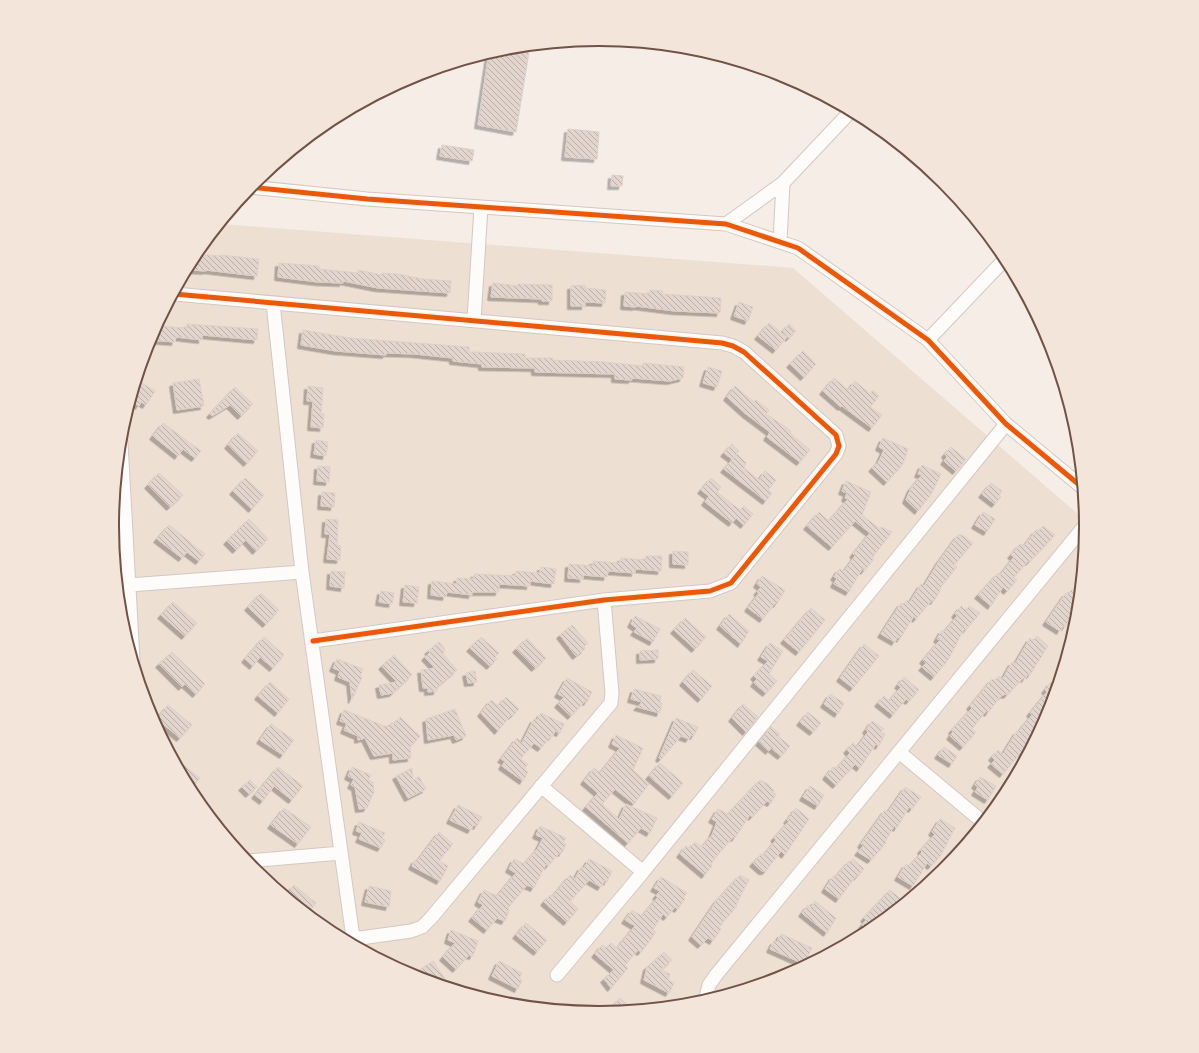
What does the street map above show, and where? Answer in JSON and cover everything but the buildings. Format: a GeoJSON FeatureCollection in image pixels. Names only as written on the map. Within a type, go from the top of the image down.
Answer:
{"type":"FeatureCollection","features":[{"type":"Feature","properties":{"kind":"street"},"geometry":{"type":"LineString","coordinates":[[726,224],[783,183],[847,115]]}},
{"type":"Feature","properties":{"kind":"street"},"geometry":{"type":"LineString","coordinates":[[780,241],[783,183]]}},
{"type":"Feature","properties":{"kind":"street"},"geometry":{"type":"LineString","coordinates":[[259,188],[320,196],[726,224],[780,241],[798,248],[928,340],[1006,424],[1078,484]]}},
{"type":"Feature","properties":{"kind":"street"},"geometry":{"type":"LineString","coordinates":[[474,320],[481,207]]}},
{"type":"Feature","properties":{"kind":"street"},"geometry":{"type":"LineString","coordinates":[[928,340],[1001,263]]}},
{"type":"Feature","properties":{"kind":"street"},"geometry":{"type":"LineString","coordinates":[[179,294],[722,343],[733,346],[744,352],[836,435],[839,446],[836,454],[731,583],[710,591],[604,600],[313,641]]}},
{"type":"Feature","properties":{"kind":"street"},"geometry":{"type":"LineString","coordinates":[[273,303],[302,572],[313,641],[353,939]]}},
{"type":"Feature","properties":{"kind":"street"},"geometry":{"type":"LineString","coordinates":[[557,975],[643,872],[1006,424]]}},
{"type":"Feature","properties":{"kind":"street"},"geometry":{"type":"LineString","coordinates":[[122,474],[132,637]]}},
{"type":"Feature","properties":{"kind":"street"},"geometry":{"type":"LineString","coordinates":[[707,995],[709,985],[716,975],[1080,532]]}},
{"type":"Feature","properties":{"kind":"street"},"geometry":{"type":"LineString","coordinates":[[129,585],[302,572]]}},
{"type":"Feature","properties":{"kind":"street"},"geometry":{"type":"LineString","coordinates":[[356,941],[422,928],[611,702],[612,693],[604,600]]}},
{"type":"Feature","properties":{"kind":"street"},"geometry":{"type":"LineString","coordinates":[[899,752],[980,820]]}},
{"type":"Feature","properties":{"kind":"street"},"geometry":{"type":"LineString","coordinates":[[541,786],[643,872]]}},
{"type":"Feature","properties":{"kind":"street"},"geometry":{"type":"LineString","coordinates":[[255,860],[341,853]]}},
{"type":"Feature","properties":{"kind":"shaded area"},"geometry":{"type":"Polygon","coordinates":[[[226,224],[793,268],[1080,516],[1079,558],[1076,589],[1064,651],[1043,710],[1030,739],[1016,767],[981,819],[961,843],[916,888],[892,908],[840,943],[783,970],[754,981],[724,991],[662,1003],[600,1007],[568,1006],[506,998],[475,991],[416,970],[387,957],[359,943],[307,908],[283,888],[238,843],[218,819],[183,767],[156,710],[145,681],[135,651],[123,589],[120,558],[120,495],[128,433],[135,402],[156,343],[169,314],[183,286],[218,234],[226,224]]]}},
{"type":"Feature","properties":{"kind":"cycle path"},"geometry":{"type":"LineString","coordinates":[[259,188],[367,199],[726,224],[798,248],[928,340],[1006,424],[1078,484]]}},
{"type":"Feature","properties":{"kind":"cycle path"},"geometry":{"type":"LineString","coordinates":[[179,294],[722,343],[733,346],[744,352],[836,435],[839,446],[836,454],[731,583],[710,591],[604,600],[313,641]]}}]}
